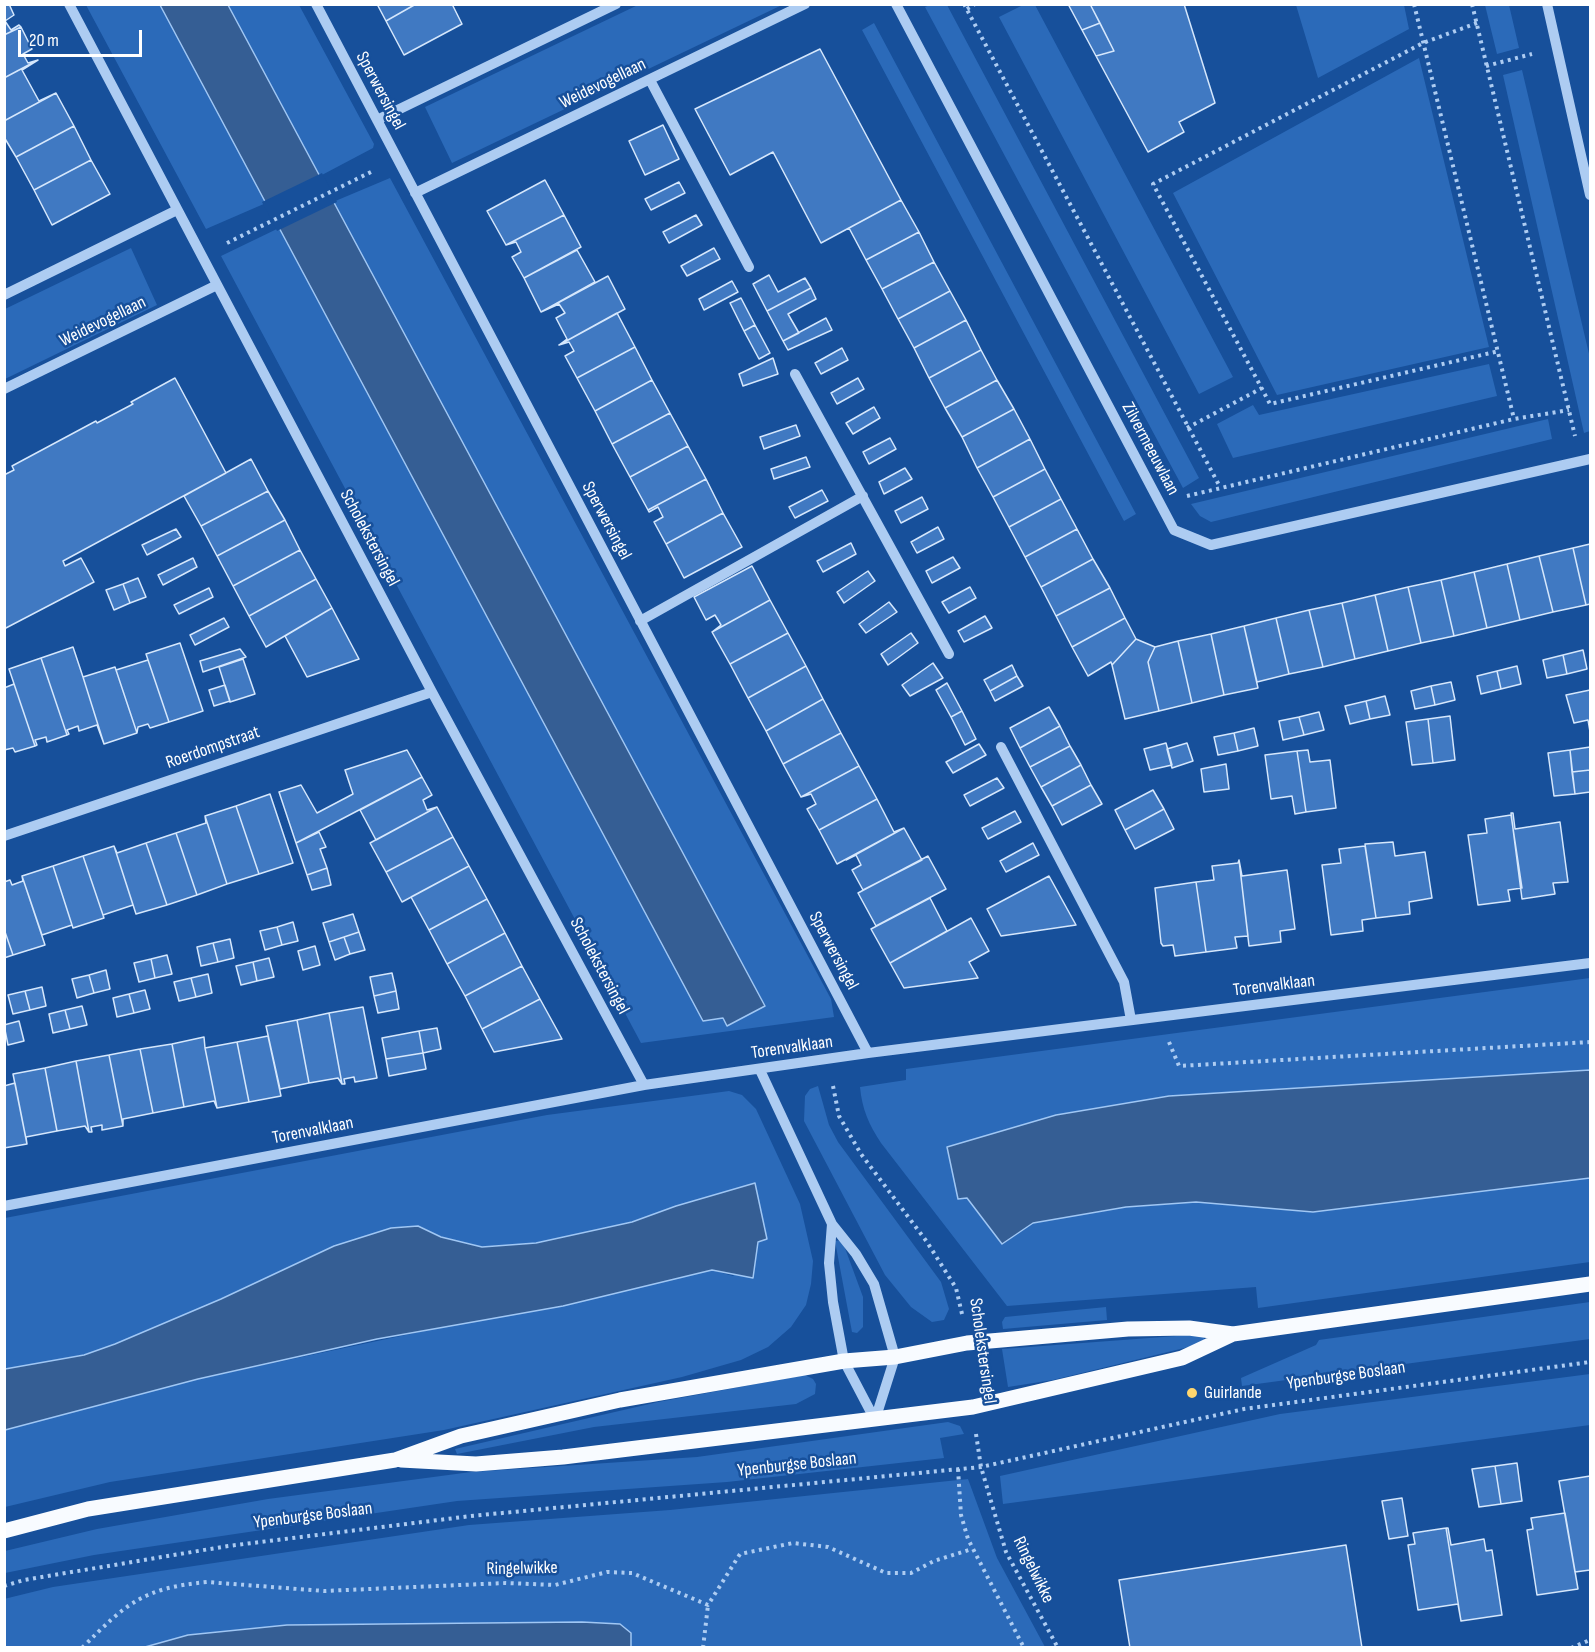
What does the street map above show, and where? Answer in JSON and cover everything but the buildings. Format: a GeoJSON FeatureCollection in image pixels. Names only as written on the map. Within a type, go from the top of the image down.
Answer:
{"type":"FeatureCollection","features":[{"type":"Feature","properties":{"kind":"main road","name":"Ypenburgse Boslaan"},"geometry":{"type":"LineString","coordinates":[[4,1532],[88,1509],[395,1460],[461,1436],[620,1400],[844,1360],[895,1357],[967,1343],[1128,1329],[1190,1328],[1233,1334],[1590,1284]]}},
{"type":"Feature","properties":{"kind":"main road","name":"Ypenburgse Boslaan"},"geometry":{"type":"LineString","coordinates":[[395,1460],[487,1464],[973,1407],[1182,1358],[1233,1334]]}},
{"type":"Feature","properties":{"kind":"street","name":"Scholekstersingel"},"geometry":{"type":"LineString","coordinates":[[69,4],[432,692],[644,1085]]}},
{"type":"Feature","properties":{"kind":"street","name":"Sperwersingel"},"geometry":{"type":"LineString","coordinates":[[316,4],[868,1053]]}},
{"type":"Feature","properties":{"kind":"street","name":"Weidevogellaan"},"geometry":{"type":"LineString","coordinates":[[415,193],[805,4]]}},
{"type":"Feature","properties":{"kind":"street","name":"Zilvermeeuwlaan"},"geometry":{"type":"LineString","coordinates":[[896,4],[1174,530],[1211,545],[1585,460]]}},
{"type":"Feature","properties":{"kind":"street"},"geometry":{"type":"LineString","coordinates":[[1547,4],[1590,195]]}},
{"type":"Feature","properties":{"kind":"street"},"geometry":{"type":"LineString","coordinates":[[377,120],[609,6]]}},
{"type":"Feature","properties":{"kind":"street"},"geometry":{"type":"LineString","coordinates":[[651,80],[749,267]]}},
{"type":"Feature","properties":{"kind":"street"},"geometry":{"type":"LineString","coordinates":[[4,295],[177,210]]}},
{"type":"Feature","properties":{"kind":"street","name":"Weidevogellaan"},"geometry":{"type":"LineString","coordinates":[[4,389],[217,285]]}},
{"type":"Feature","properties":{"kind":"street"},"geometry":{"type":"LineString","coordinates":[[795,374],[950,654]]}},
{"type":"Feature","properties":{"kind":"street"},"geometry":{"type":"LineString","coordinates":[[640,621],[863,496]]}},
{"type":"Feature","properties":{"kind":"street","name":"Roerdompstraat"},"geometry":{"type":"LineString","coordinates":[[4,836],[432,692]]}},
{"type":"Feature","properties":{"kind":"street"},"geometry":{"type":"LineString","coordinates":[[1001,747],[1124,982],[1131,1020]]}},
{"type":"Feature","properties":{"kind":"street","name":"Torenvalklaan"},"geometry":{"type":"LineString","coordinates":[[4,1206],[644,1085],[828,1061],[868,1053],[1590,963]]}},
{"type":"Feature","properties":{"kind":"street"},"geometry":{"type":"LineString","coordinates":[[760,1070],[832,1224],[856,1254],[874,1284],[895,1357],[875,1420]]}},
{"type":"Feature","properties":{"kind":"street"},"geometry":{"type":"LineString","coordinates":[[832,1224],[829,1263],[832,1302],[844,1360],[875,1420]]}},
{"type":"Feature","properties":{"kind":"path"},"geometry":{"type":"LineString","coordinates":[[975,4],[966,7],[1220,487]]}},
{"type":"Feature","properties":{"kind":"path"},"geometry":{"type":"LineString","coordinates":[[1414,4],[1514,419]]}},
{"type":"Feature","properties":{"kind":"path"},"geometry":{"type":"LineString","coordinates":[[1472,4],[1569,410],[1585,460]]}},
{"type":"Feature","properties":{"kind":"path"},"geometry":{"type":"LineString","coordinates":[[1477,23],[1423,43],[1153,184],[1270,404],[1499,351]]}},
{"type":"Feature","properties":{"kind":"path"},"geometry":{"type":"LineString","coordinates":[[1486,66],[1557,47]]}},
{"type":"Feature","properties":{"kind":"path"},"geometry":{"type":"LineString","coordinates":[[222,245],[382,167]]}},
{"type":"Feature","properties":{"kind":"path"},"geometry":{"type":"LineString","coordinates":[[1187,428],[1262,388]]}},
{"type":"Feature","properties":{"kind":"path"},"geometry":{"type":"LineString","coordinates":[[1160,503],[1514,419],[1569,410]]}},
{"type":"Feature","properties":{"kind":"path"},"geometry":{"type":"LineString","coordinates":[[1157,1017],[1179,1066],[1590,1042]]}},
{"type":"Feature","properties":{"kind":"path","name":"Scholekstersingel"},"geometry":{"type":"LineString","coordinates":[[828,1061],[839,1116],[861,1154],[927,1242],[957,1288],[967,1343]]}},
{"type":"Feature","properties":{"kind":"path","name":"Ypenburgse Boslaan"},"geometry":{"type":"LineString","coordinates":[[4,1586],[24,1580],[228,1546],[364,1529],[981,1467],[1244,1409],[1590,1362]]}},
{"type":"Feature","properties":{"kind":"path","name":"Scholekstersingel"},"geometry":{"type":"LineString","coordinates":[[973,1407],[981,1467]]}},
{"type":"Feature","properties":{"kind":"path","name":"Ringelwikke"},"geometry":{"type":"LineString","coordinates":[[981,1467],[1006,1552],[1058,1647]]}},
{"type":"Feature","properties":{"kind":"path"},"geometry":{"type":"LineString","coordinates":[[958,1469],[961,1515],[972,1549],[1024,1647]]}},
{"type":"Feature","properties":{"kind":"path"},"geometry":{"type":"LineString","coordinates":[[703,1647],[708,1605],[740,1554],[794,1543],[828,1547],[886,1573],[911,1573],[934,1561],[972,1549]]}},
{"type":"Feature","properties":{"kind":"path","name":"Ringelwikke"},"geometry":{"type":"LineString","coordinates":[[82,1647],[119,1611],[145,1594],[207,1582],[324,1591],[506,1583],[555,1585],[607,1572],[632,1573],[708,1605]]}},
{"type":"Feature","properties":{"kind":"path"},"geometry":{"type":"LineString","coordinates":[[1571,1647],[1590,1640]]}},
{"type":"Feature","properties":{"kind":"shaded area"},"geometry":{"type":"Polygon","coordinates":[[[640,4],[782,5],[452,163],[425,107],[640,4]]]}},
{"type":"Feature","properties":{"kind":"shaded area"},"geometry":{"type":"Polygon","coordinates":[[[86,5],[160,5],[266,203],[206,229],[86,5]]]}},
{"type":"Feature","properties":{"kind":"shaded area"},"geometry":{"type":"Polygon","coordinates":[[[160,5],[228,5],[765,1006],[727,1026],[723,1018],[703,1021],[160,5]]]}},
{"type":"Feature","properties":{"kind":"shaded area"},"geometry":{"type":"Polygon","coordinates":[[[228,5],[299,5],[374,144],[373,148],[320,176],[228,5]]]}},
{"type":"Feature","properties":{"kind":"shaded area"},"geometry":{"type":"Polygon","coordinates":[[[947,5],[1199,478],[1183,488],[925,7],[947,5]]]}},
{"type":"Feature","properties":{"kind":"shaded area"},"geometry":{"type":"Polygon","coordinates":[[[1023,5],[1035,5],[1233,377],[1199,394],[999,17],[1023,5]]]}},
{"type":"Feature","properties":{"kind":"shaded area"},"geometry":{"type":"Polygon","coordinates":[[[1296,5],[1404,5],[1409,29],[1318,78],[1296,5]]]}},
{"type":"Feature","properties":{"kind":"shaded area"},"geometry":{"type":"Polygon","coordinates":[[[1485,5],[1509,5],[1519,48],[1497,54],[1485,5]]]}},
{"type":"Feature","properties":{"kind":"shaded area"},"geometry":{"type":"Polygon","coordinates":[[[874,23],[1136,514],[1124,521],[862,30],[874,23]]]}},
{"type":"Feature","properties":{"kind":"shaded area"},"geometry":{"type":"Polygon","coordinates":[[[1419,58],[1489,347],[1277,395],[1173,193],[1419,58]]]}},
{"type":"Feature","properties":{"kind":"shaded area"},"geometry":{"type":"Polygon","coordinates":[[[1522,70],[1590,358],[1590,431],[1584,433],[1503,75],[1522,70]]]}},
{"type":"Feature","properties":{"kind":"shaded area"},"geometry":{"type":"Polygon","coordinates":[[[390,178],[831,999],[834,1017],[641,1043],[221,256],[279,228],[703,1021],[723,1018],[727,1025],[765,1005],[333,202],[390,178]]]}},
{"type":"Feature","properties":{"kind":"shaded area"},"geometry":{"type":"Polygon","coordinates":[[[131,248],[157,305],[5,379],[5,309],[131,248]]]}},
{"type":"Feature","properties":{"kind":"shaded area"},"geometry":{"type":"Polygon","coordinates":[[[1489,364],[1497,396],[1233,458],[1217,424],[1253,405],[1259,415],[1489,364]]]}},
{"type":"Feature","properties":{"kind":"shaded area"},"geometry":{"type":"Polygon","coordinates":[[[1548,419],[1552,439],[1211,522],[1200,516],[1191,504],[1548,419]]]}},
{"type":"Feature","properties":{"kind":"shaded area"},"geometry":{"type":"Polygon","coordinates":[[[1590,978],[1590,1070],[1169,1096],[1056,1115],[947,1147],[958,1199],[967,1198],[1002,1244],[1033,1223],[1126,1207],[1196,1202],[1313,1212],[1590,1178],[1590,1262],[1258,1308],[1256,1287],[1007,1306],[881,1143],[862,1102],[860,1087],[906,1080],[906,1069],[1590,978]]]}},
{"type":"Feature","properties":{"kind":"shaded area"},"geometry":{"type":"Polygon","coordinates":[[[1590,1070],[1590,1178],[1313,1212],[1196,1202],[1126,1207],[1033,1223],[1002,1244],[967,1198],[958,1199],[947,1147],[1056,1115],[1169,1096],[1590,1070]]]}},
{"type":"Feature","properties":{"kind":"shaded area"},"geometry":{"type":"Polygon","coordinates":[[[818,1086],[829,1125],[838,1142],[941,1282],[949,1309],[944,1320],[932,1322],[911,1307],[885,1275],[804,1121],[805,1096],[810,1089],[818,1086]]]}},
{"type":"Feature","properties":{"kind":"shaded area"},"geometry":{"type":"Polygon","coordinates":[[[729,1091],[742,1095],[756,1109],[800,1204],[813,1261],[806,1305],[791,1327],[768,1347],[741,1360],[682,1377],[444,1430],[110,1482],[5,1507],[5,1430],[198,1379],[712,1270],[733,1276],[759,1242],[767,1239],[755,1183],[676,1206],[632,1222],[536,1243],[482,1247],[441,1237],[418,1226],[391,1228],[334,1246],[221,1299],[115,1344],[84,1355],[5,1369],[5,1218],[547,1115],[729,1091]]]}},
{"type":"Feature","properties":{"kind":"shaded area"},"geometry":{"type":"Polygon","coordinates":[[[755,1183],[767,1239],[758,1242],[753,1278],[712,1270],[563,1306],[377,1339],[198,1379],[5,1430],[5,1369],[84,1355],[115,1344],[221,1299],[334,1246],[391,1228],[418,1226],[441,1237],[482,1247],[536,1243],[632,1222],[676,1206],[755,1183]]]}},
{"type":"Feature","properties":{"kind":"shaded area"},"geometry":{"type":"Polygon","coordinates":[[[842,1240],[863,1297],[863,1327],[857,1333],[852,1332],[835,1241],[842,1240]]]}},
{"type":"Feature","properties":{"kind":"shaded area"},"geometry":{"type":"Polygon","coordinates":[[[1590,1302],[1590,1339],[1242,1386],[1241,1378],[1316,1345],[1319,1340],[1590,1302]]]}},
{"type":"Feature","properties":{"kind":"shaded area"},"geometry":{"type":"Polygon","coordinates":[[[1106,1307],[1107,1320],[1003,1329],[1002,1322],[1005,1317],[1106,1307]]]}},
{"type":"Feature","properties":{"kind":"shaded area"},"geometry":{"type":"Polygon","coordinates":[[[1203,1334],[1205,1343],[1053,1380],[1008,1387],[1002,1349],[1203,1334]]]}},
{"type":"Feature","properties":{"kind":"shaded area"},"geometry":{"type":"Polygon","coordinates":[[[1590,1374],[1590,1425],[1003,1504],[1000,1476],[1280,1414],[1590,1374]]]}},
{"type":"Feature","properties":{"kind":"shaded area"},"geometry":{"type":"Polygon","coordinates":[[[805,1375],[813,1379],[816,1384],[815,1394],[796,1404],[594,1427],[457,1454],[455,1449],[658,1402],[805,1375]]]}},
{"type":"Feature","properties":{"kind":"shaded area"},"geometry":{"type":"Polygon","coordinates":[[[948,1422],[960,1426],[964,1434],[940,1438],[944,1458],[727,1482],[457,1501],[94,1555],[5,1573],[5,1551],[97,1529],[268,1499],[471,1472],[697,1457],[948,1422]]]}},
{"type":"Feature","properties":{"kind":"shaded area"},"geometry":{"type":"Polygon","coordinates":[[[968,1479],[997,1558],[1045,1647],[631,1647],[631,1633],[620,1624],[582,1622],[287,1625],[188,1635],[145,1647],[5,1648],[4,1599],[53,1587],[469,1525],[670,1510],[968,1479]]]}},
{"type":"Feature","properties":{"kind":"shaded area"},"geometry":{"type":"Polygon","coordinates":[[[582,1622],[620,1624],[631,1633],[631,1647],[145,1647],[188,1635],[287,1625],[582,1622]]]}},
{"type":"Feature","properties":{"kind":"pier"},"geometry":{"type":"Polygon","coordinates":[[[322,173],[337,202],[277,231],[262,202],[322,173]]]}},
{"type":"Feature","properties":{"kind":"place","name":"Guirlande"},"geometry":{"type":"Point","coordinates":[1192,1393]}}]}
